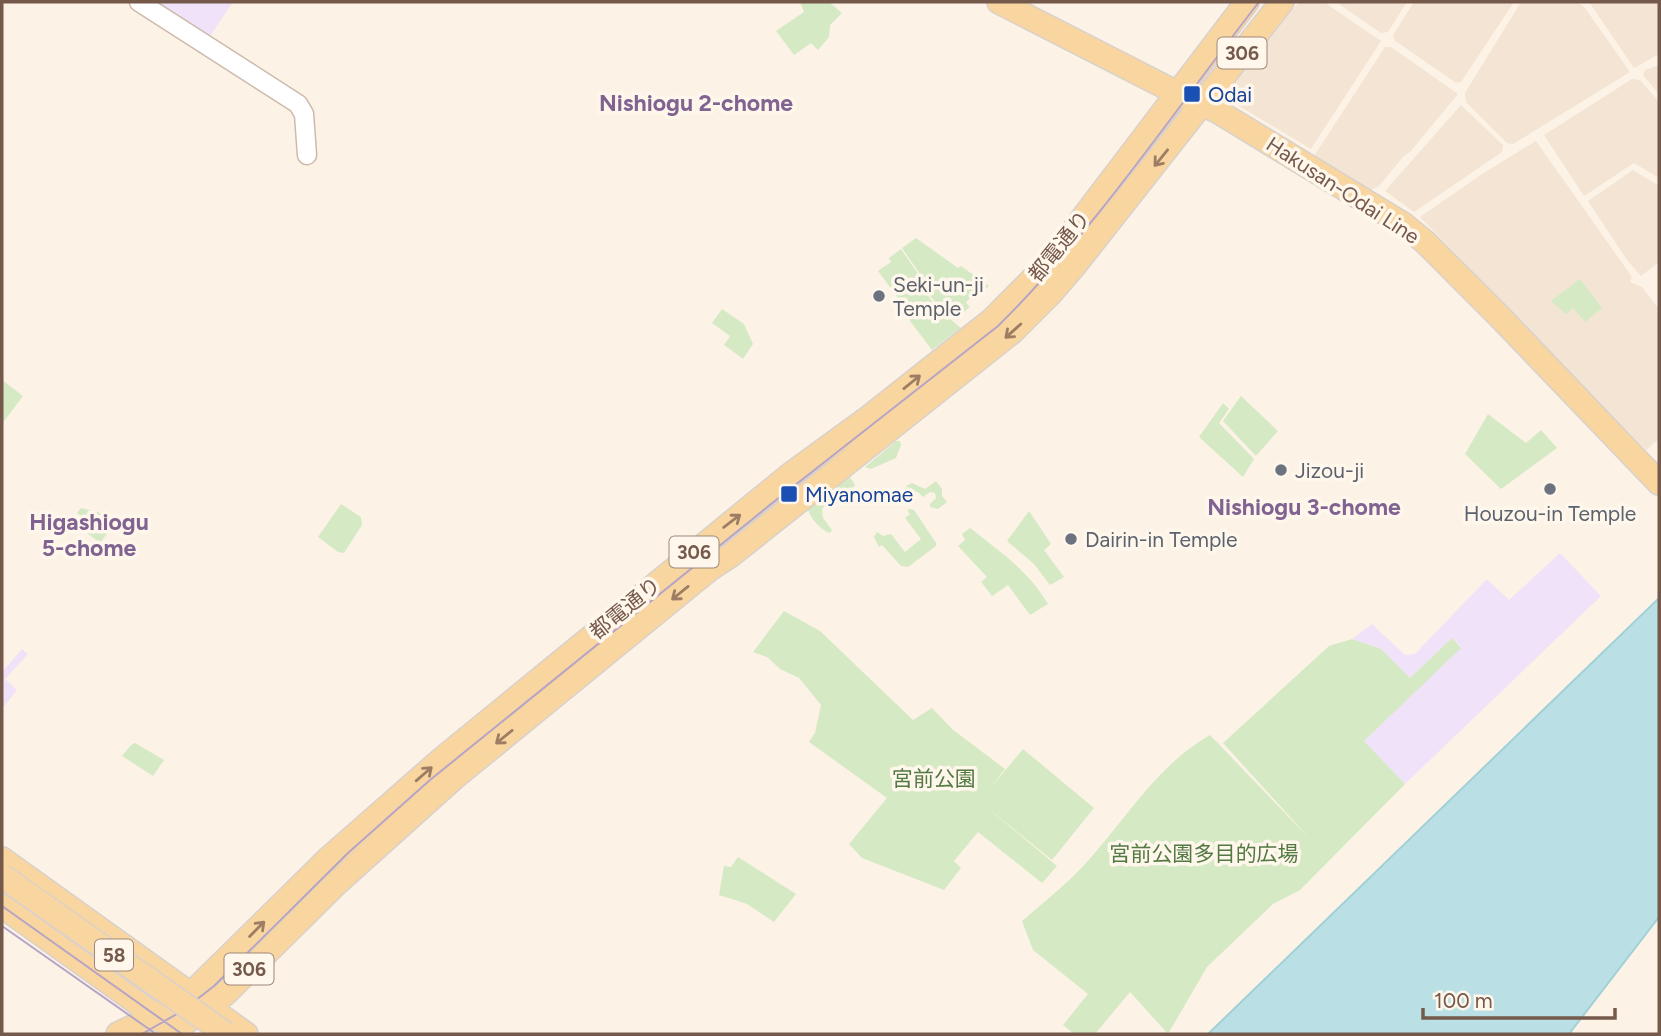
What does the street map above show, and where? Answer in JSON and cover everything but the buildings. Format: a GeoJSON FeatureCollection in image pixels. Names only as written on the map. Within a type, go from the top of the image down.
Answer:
{"type":"FeatureCollection","features":[{"type":"Feature","properties":{"kind":"main road","name":"Hakusan-Odai Line"},"geometry":{"type":"LineString","coordinates":[[999,2],[1217,111],[1380,209],[1425,242],[1659,483]]}},
{"type":"Feature","properties":{"kind":"main road","name":"都電通り"},"geometry":{"type":"LineString","coordinates":[[118,1034],[170,1029],[214,1017],[328,859],[442,759],[717,533],[791,474],[868,418],[1012,302],[1072,232],[1247,2]]}},
{"type":"Feature","properties":{"kind":"main road","name":"都電通り"},"geometry":{"type":"LineString","coordinates":[[214,1017],[225,994],[359,862],[462,771],[711,568],[731,555],[1012,332],[1051,293],[1282,2]]}},
{"type":"Feature","properties":{"kind":"main road"},"geometry":{"type":"LineString","coordinates":[[2,859],[214,1017],[246,1034]]}},
{"type":"Feature","properties":{"kind":"main road","name":"58"},"geometry":{"type":"LineString","coordinates":[[2,876],[214,1017]]}},
{"type":"Feature","properties":{"kind":"main road","name":"58"},"geometry":{"type":"LineString","coordinates":[[2,891],[204,1034]]}},
{"type":"Feature","properties":{"kind":"main road"},"geometry":{"type":"LineString","coordinates":[[2,906],[170,1029]]}},
{"type":"Feature","properties":{"kind":"street"},"geometry":{"type":"LineString","coordinates":[[139,2],[298,104],[304,114],[307,155]]}},
{"type":"Feature","properties":{"kind":"shaded area"},"geometry":{"type":"Polygon","coordinates":[[[152,2],[233,2],[210,36],[205,37],[152,2]]]}},
{"type":"Feature","properties":{"kind":"shaded area"},"geometry":{"type":"Polygon","coordinates":[[[1299,2],[1324,2],[1381,41],[1311,149],[1234,103],[1232,85],[1299,2]]]}},
{"type":"Feature","properties":{"kind":"shaded area"},"geometry":{"type":"Polygon","coordinates":[[[1336,2],[1407,2],[1388,32],[1381,33],[1336,2]]]}},
{"type":"Feature","properties":{"kind":"shaded area"},"geometry":{"type":"Polygon","coordinates":[[[1414,2],[1514,2],[1461,82],[1456,83],[1394,40],[1393,35],[1414,2]]]}},
{"type":"Feature","properties":{"kind":"shaded area"},"geometry":{"type":"Polygon","coordinates":[[[1521,2],[1578,2],[1630,72],[1513,144],[1507,143],[1466,102],[1465,93],[1521,2]]]}},
{"type":"Feature","properties":{"kind":"shaded area"},"geometry":{"type":"Polygon","coordinates":[[[1589,2],[1659,2],[1659,54],[1634,68],[1589,2]]]}},
{"type":"Feature","properties":{"kind":"shaded area"},"geometry":{"type":"Polygon","coordinates":[[[1385,47],[1391,47],[1458,94],[1410,152],[1379,186],[1371,190],[1314,156],[1385,47]]]}},
{"type":"Feature","properties":{"kind":"shaded area"},"geometry":{"type":"Polygon","coordinates":[[[1659,65],[1659,94],[1643,75],[1645,70],[1659,65]]]}},
{"type":"Feature","properties":{"kind":"shaded area"},"geometry":{"type":"Polygon","coordinates":[[[1632,79],[1640,80],[1659,102],[1659,178],[1634,163],[1584,196],[1544,135],[1632,79]]]}},
{"type":"Feature","properties":{"kind":"shaded area"},"geometry":{"type":"Polygon","coordinates":[[[1461,105],[1503,145],[1502,152],[1414,212],[1385,191],[1461,105]]]}},
{"type":"Feature","properties":{"kind":"shaded area"},"geometry":{"type":"Polygon","coordinates":[[[1536,141],[1632,277],[1630,282],[1642,287],[1659,309],[1659,439],[1646,450],[1420,217],[1536,141]]]}},
{"type":"Feature","properties":{"kind":"shaded area"},"geometry":{"type":"Polygon","coordinates":[[[1633,170],[1659,186],[1659,262],[1641,276],[1627,260],[1588,201],[1633,170]]]}},
{"type":"Feature","properties":{"kind":"shaded area"},"geometry":{"type":"Polygon","coordinates":[[[1560,553],[1601,596],[1405,784],[1364,741],[1461,647],[1452,638],[1410,678],[1381,649],[1352,639],[1372,624],[1405,655],[1415,654],[1487,579],[1509,600],[1560,553]]]}},
{"type":"Feature","properties":{"kind":"shaded area"},"geometry":{"type":"Polygon","coordinates":[[[22,649],[28,654],[5,679],[17,690],[2,709],[2,672],[22,649]]]}},
{"type":"Feature","properties":{"kind":"green space"},"geometry":{"type":"Polygon","coordinates":[[[800,2],[829,2],[842,13],[830,25],[829,37],[818,50],[811,43],[794,55],[776,31],[804,12],[800,2]]]}},
{"type":"Feature","properties":{"kind":"green space"},"geometry":{"type":"Polygon","coordinates":[[[916,238],[989,286],[982,292],[976,289],[966,303],[970,307],[954,320],[924,288],[922,277],[902,248],[916,238]]]}},
{"type":"Feature","properties":{"kind":"green space"},"geometry":{"type":"Polygon","coordinates":[[[901,249],[921,278],[923,289],[938,309],[961,328],[932,350],[901,309],[904,306],[878,271],[891,262],[889,258],[901,249]]]}},
{"type":"Feature","properties":{"kind":"green space"},"geometry":{"type":"Polygon","coordinates":[[[1580,279],[1602,308],[1585,322],[1573,308],[1566,314],[1551,301],[1580,279]]]}},
{"type":"Feature","properties":{"kind":"green space"},"geometry":{"type":"Polygon","coordinates":[[[722,309],[744,324],[753,344],[743,359],[724,345],[730,336],[712,323],[722,309]]]}},
{"type":"Feature","properties":{"kind":"green space"},"geometry":{"type":"Polygon","coordinates":[[[2,380],[23,396],[2,424],[3,384],[2,380]]]}},
{"type":"Feature","properties":{"kind":"green space"},"geometry":{"type":"Polygon","coordinates":[[[1241,396],[1278,431],[1256,456],[1223,421],[1241,396]]]}},
{"type":"Feature","properties":{"kind":"green space"},"geometry":{"type":"Polygon","coordinates":[[[1223,403],[1229,409],[1219,423],[1254,459],[1243,477],[1199,437],[1223,403]]]}},
{"type":"Feature","properties":{"kind":"green space"},"geometry":{"type":"Polygon","coordinates":[[[1488,414],[1526,443],[1541,430],[1557,448],[1501,489],[1465,454],[1488,414]]]}},
{"type":"Feature","properties":{"kind":"green space"},"geometry":{"type":"Polygon","coordinates":[[[896,441],[900,441],[901,445],[896,458],[871,469],[865,467],[896,441]]]}},
{"type":"Feature","properties":{"kind":"green space"},"geometry":{"type":"Polygon","coordinates":[[[850,477],[855,485],[851,491],[838,492],[822,509],[823,518],[832,530],[830,533],[823,530],[808,509],[821,496],[850,477]]]}},
{"type":"Feature","properties":{"kind":"green space"},"geometry":{"type":"Polygon","coordinates":[[[936,481],[947,502],[938,509],[930,507],[936,498],[935,493],[930,492],[923,497],[918,492],[908,491],[906,486],[912,483],[925,489],[936,481]]]}},
{"type":"Feature","properties":{"kind":"green space"},"geometry":{"type":"Polygon","coordinates":[[[341,504],[361,517],[362,525],[344,553],[338,552],[318,537],[341,504]]]}},
{"type":"Feature","properties":{"kind":"green space"},"geometry":{"type":"Polygon","coordinates":[[[81,508],[98,512],[114,524],[100,543],[87,533],[93,525],[77,513],[81,508]]]}},
{"type":"Feature","properties":{"kind":"green space"},"geometry":{"type":"Polygon","coordinates":[[[907,510],[914,510],[936,546],[908,567],[901,566],[882,545],[879,547],[874,537],[877,532],[883,536],[891,534],[905,552],[921,539],[905,518],[910,514],[907,510]]]}},
{"type":"Feature","properties":{"kind":"green space"},"geometry":{"type":"Polygon","coordinates":[[[1029,511],[1051,544],[1044,550],[1064,577],[1050,585],[1034,564],[1007,541],[1029,511]]]}},
{"type":"Feature","properties":{"kind":"green space"},"geometry":{"type":"Polygon","coordinates":[[[970,528],[1023,572],[1048,604],[1030,615],[1008,585],[992,596],[981,582],[987,577],[958,546],[965,540],[962,534],[970,528]]]}},
{"type":"Feature","properties":{"kind":"green space","name":"宮前公園"},"geometry":{"type":"Polygon","coordinates":[[[784,611],[820,631],[913,720],[932,708],[952,729],[1005,769],[989,790],[1023,749],[1094,808],[1052,860],[979,801],[1057,866],[1042,883],[978,832],[954,861],[961,868],[944,890],[862,858],[849,844],[887,798],[809,742],[815,733],[821,705],[799,678],[780,669],[767,657],[753,652],[784,611]]]}},
{"type":"Feature","properties":{"kind":"green space","name":"宮前公園多目的広場"},"geometry":{"type":"Polygon","coordinates":[[[1452,638],[1461,648],[1364,741],[1405,784],[1300,890],[1273,904],[1207,967],[1168,1034],[1130,992],[1095,1034],[1074,1034],[1063,1025],[1088,994],[1033,950],[1022,921],[1079,871],[1174,761],[1210,735],[1311,840],[1223,743],[1329,646],[1352,639],[1381,649],[1410,678],[1452,638]]]}},
{"type":"Feature","properties":{"kind":"green space"},"geometry":{"type":"Polygon","coordinates":[[[135,743],[164,760],[153,776],[122,756],[135,743]]]}},
{"type":"Feature","properties":{"kind":"green space"},"geometry":{"type":"Polygon","coordinates":[[[738,857],[796,894],[774,922],[747,904],[719,895],[724,866],[731,867],[738,857]]]}},
{"type":"Feature","properties":{"kind":"water"},"geometry":{"type":"Polygon","coordinates":[[[1659,598],[1659,917],[1569,1034],[1208,1034],[1659,598]]]}},
{"type":"Feature","properties":{"kind":"tram line"},"geometry":{"type":"LineString","coordinates":[[142,1034],[182,1011],[214,986],[348,853],[430,780],[771,504],[998,326],[1034,289],[1101,210],[1259,2]]}},
{"type":"Feature","properties":{"kind":"tram line"},"geometry":{"type":"LineString","coordinates":[[2,906],[182,1034]]}},
{"type":"Feature","properties":{"kind":"tram line"},"geometry":{"type":"LineString","coordinates":[[2,926],[156,1034]]}},
{"type":"Feature","properties":{"kind":"place","name":"Odai"},"geometry":{"type":"Point","coordinates":[1192,94]}},
{"type":"Feature","properties":{"kind":"place","name":"Seki-un-ji Temple"},"geometry":{"type":"Point","coordinates":[879,296]}},
{"type":"Feature","properties":{"kind":"place","name":"Jizou-ji"},"geometry":{"type":"Point","coordinates":[1281,470]}},
{"type":"Feature","properties":{"kind":"place","name":"Houzou-in Temple"},"geometry":{"type":"Point","coordinates":[1550,489]}},
{"type":"Feature","properties":{"kind":"place","name":"Miyanomae"},"geometry":{"type":"Point","coordinates":[789,494]}},
{"type":"Feature","properties":{"kind":"place","name":"Dairin-in Temple"},"geometry":{"type":"Point","coordinates":[1071,539]}},
{"type":"Feature","properties":{"kind":"district","name":"Nishiogu 2-chome"},"geometry":{"type":"Point","coordinates":[696,103]}},
{"type":"Feature","properties":{"kind":"district","name":"Nishiogu 3-chome"},"geometry":{"type":"Point","coordinates":[1304,507]}},
{"type":"Feature","properties":{"kind":"district","name":"Higashiogu 5-chome"},"geometry":{"type":"Point","coordinates":[89,535]}}]}
